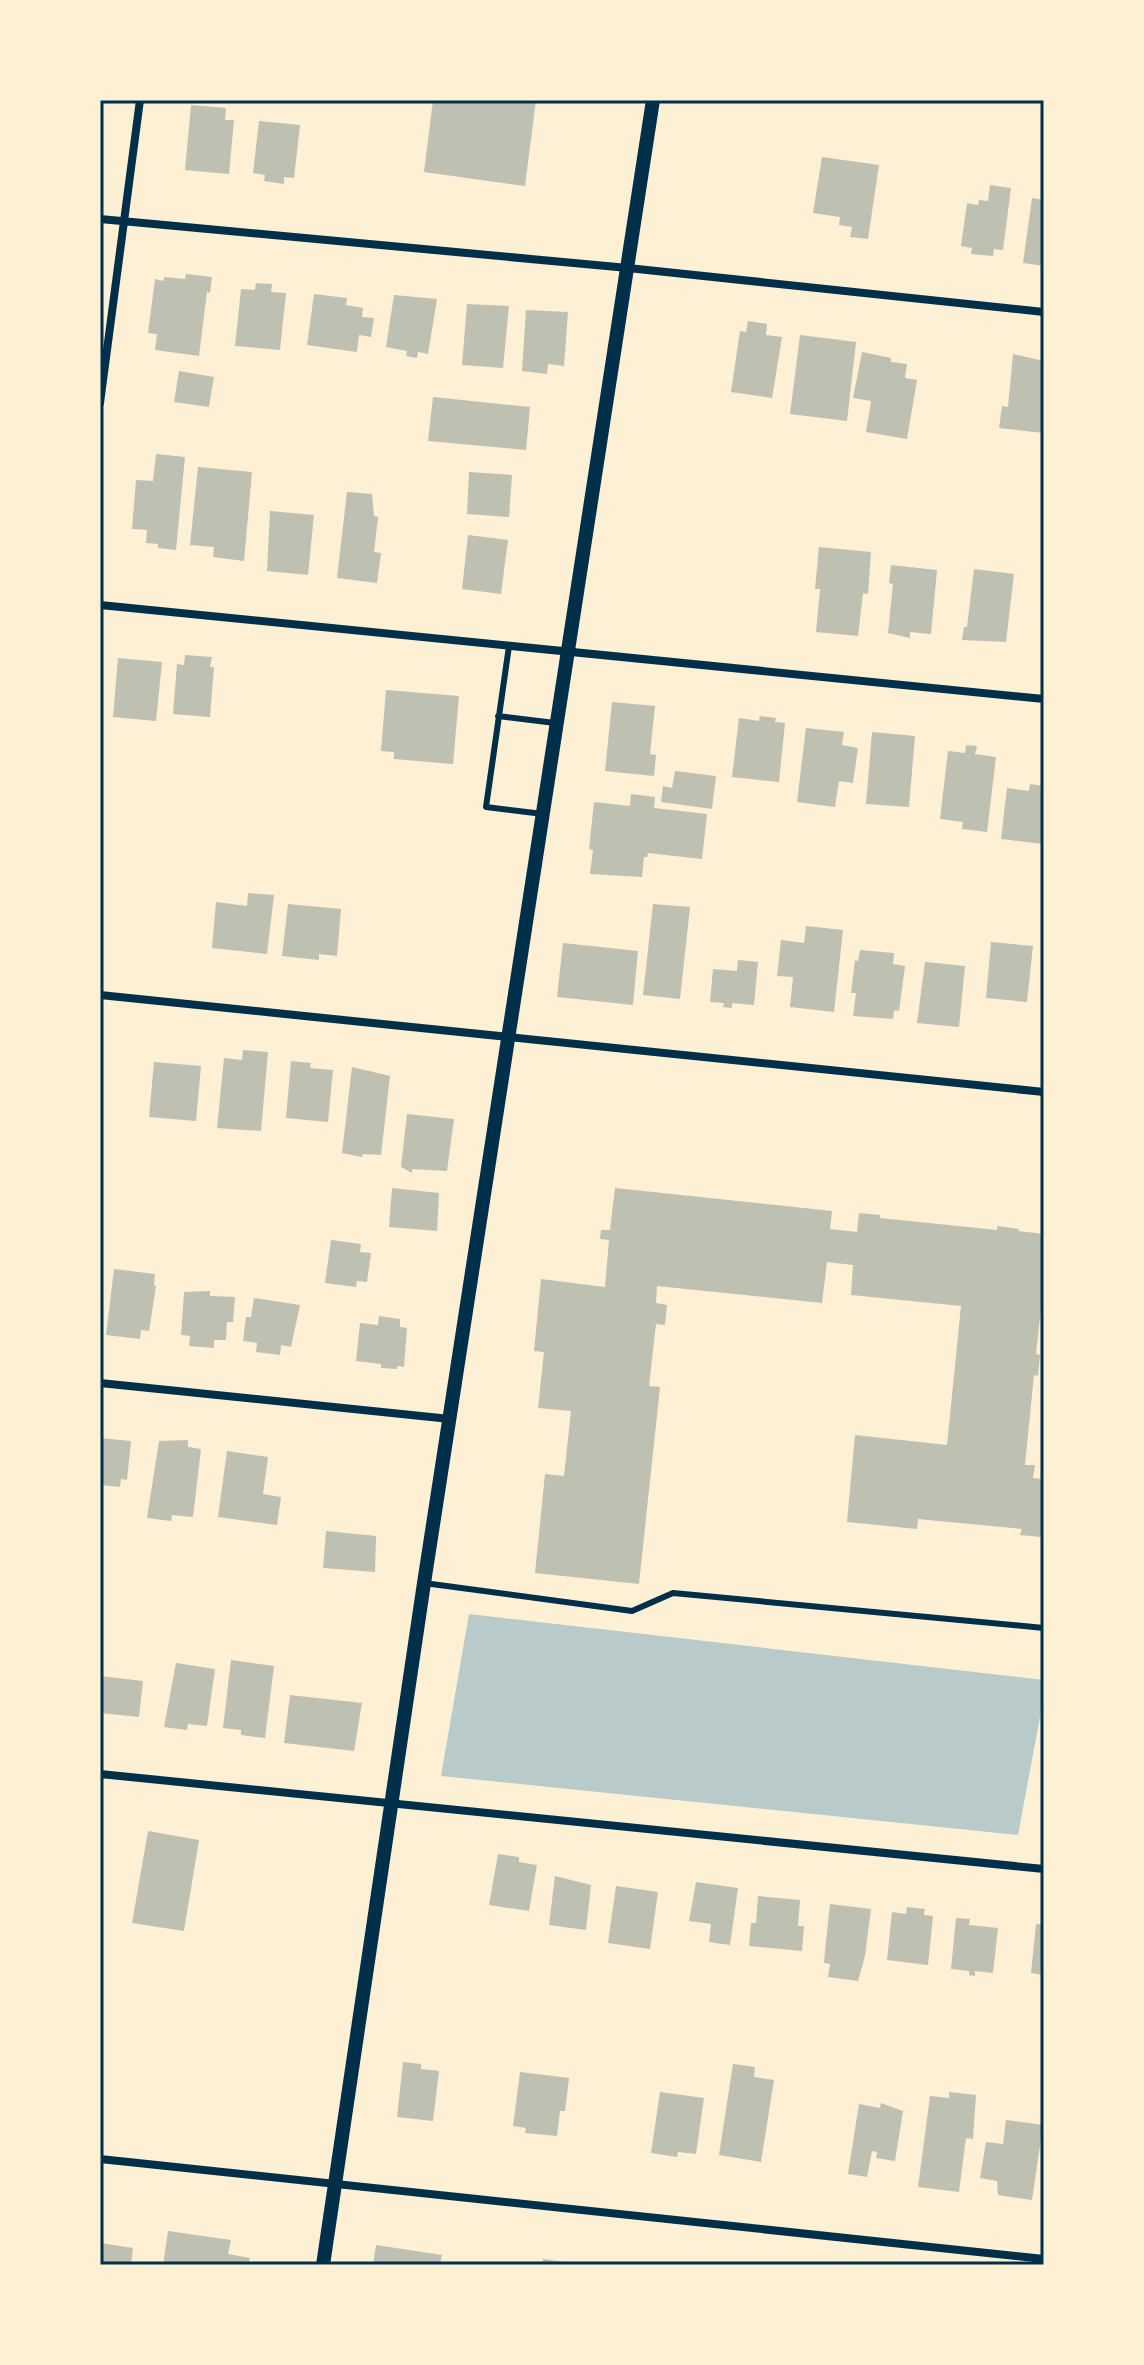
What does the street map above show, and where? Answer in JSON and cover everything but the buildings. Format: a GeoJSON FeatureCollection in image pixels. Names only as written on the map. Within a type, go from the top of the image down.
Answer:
{"type":"FeatureCollection","features":[{"type":"Feature","properties":{"kind":"street"},"geometry":{"type":"LineString","coordinates":[[100,403],[140,100]]}},
{"type":"Feature","properties":{"kind":"street"},"geometry":{"type":"LineString","coordinates":[[323,2265],[424,1583],[653,100]]}},
{"type":"Feature","properties":{"kind":"street"},"geometry":{"type":"LineString","coordinates":[[100,219],[628,268],[1044,312]]}},
{"type":"Feature","properties":{"kind":"street"},"geometry":{"type":"LineString","coordinates":[[100,605],[1044,699]]}},
{"type":"Feature","properties":{"kind":"street"},"geometry":{"type":"LineString","coordinates":[[100,995],[1044,1092]]}},
{"type":"Feature","properties":{"kind":"street"},"geometry":{"type":"LineString","coordinates":[[100,1383],[450,1419]]}},
{"type":"Feature","properties":{"kind":"street"},"geometry":{"type":"LineString","coordinates":[[100,1774],[1044,1869]]}},
{"type":"Feature","properties":{"kind":"street"},"geometry":{"type":"LineString","coordinates":[[100,2159],[1044,2259]]}},
{"type":"Feature","properties":{"kind":"lane"},"geometry":{"type":"LineString","coordinates":[[509,646],[486,807],[543,814]]}},
{"type":"Feature","properties":{"kind":"lane"},"geometry":{"type":"LineString","coordinates":[[498,716],[557,723]]}},
{"type":"Feature","properties":{"kind":"lane"},"geometry":{"type":"LineString","coordinates":[[424,1583],[632,1611],[673,1593],[1044,1628]]}},
{"type":"Feature","properties":{"kind":"shaded area"},"geometry":{"type":"Polygon","coordinates":[[[469,1614],[1044,1680],[1044,1695],[1018,1835],[441,1776],[469,1614]]]}}]}
